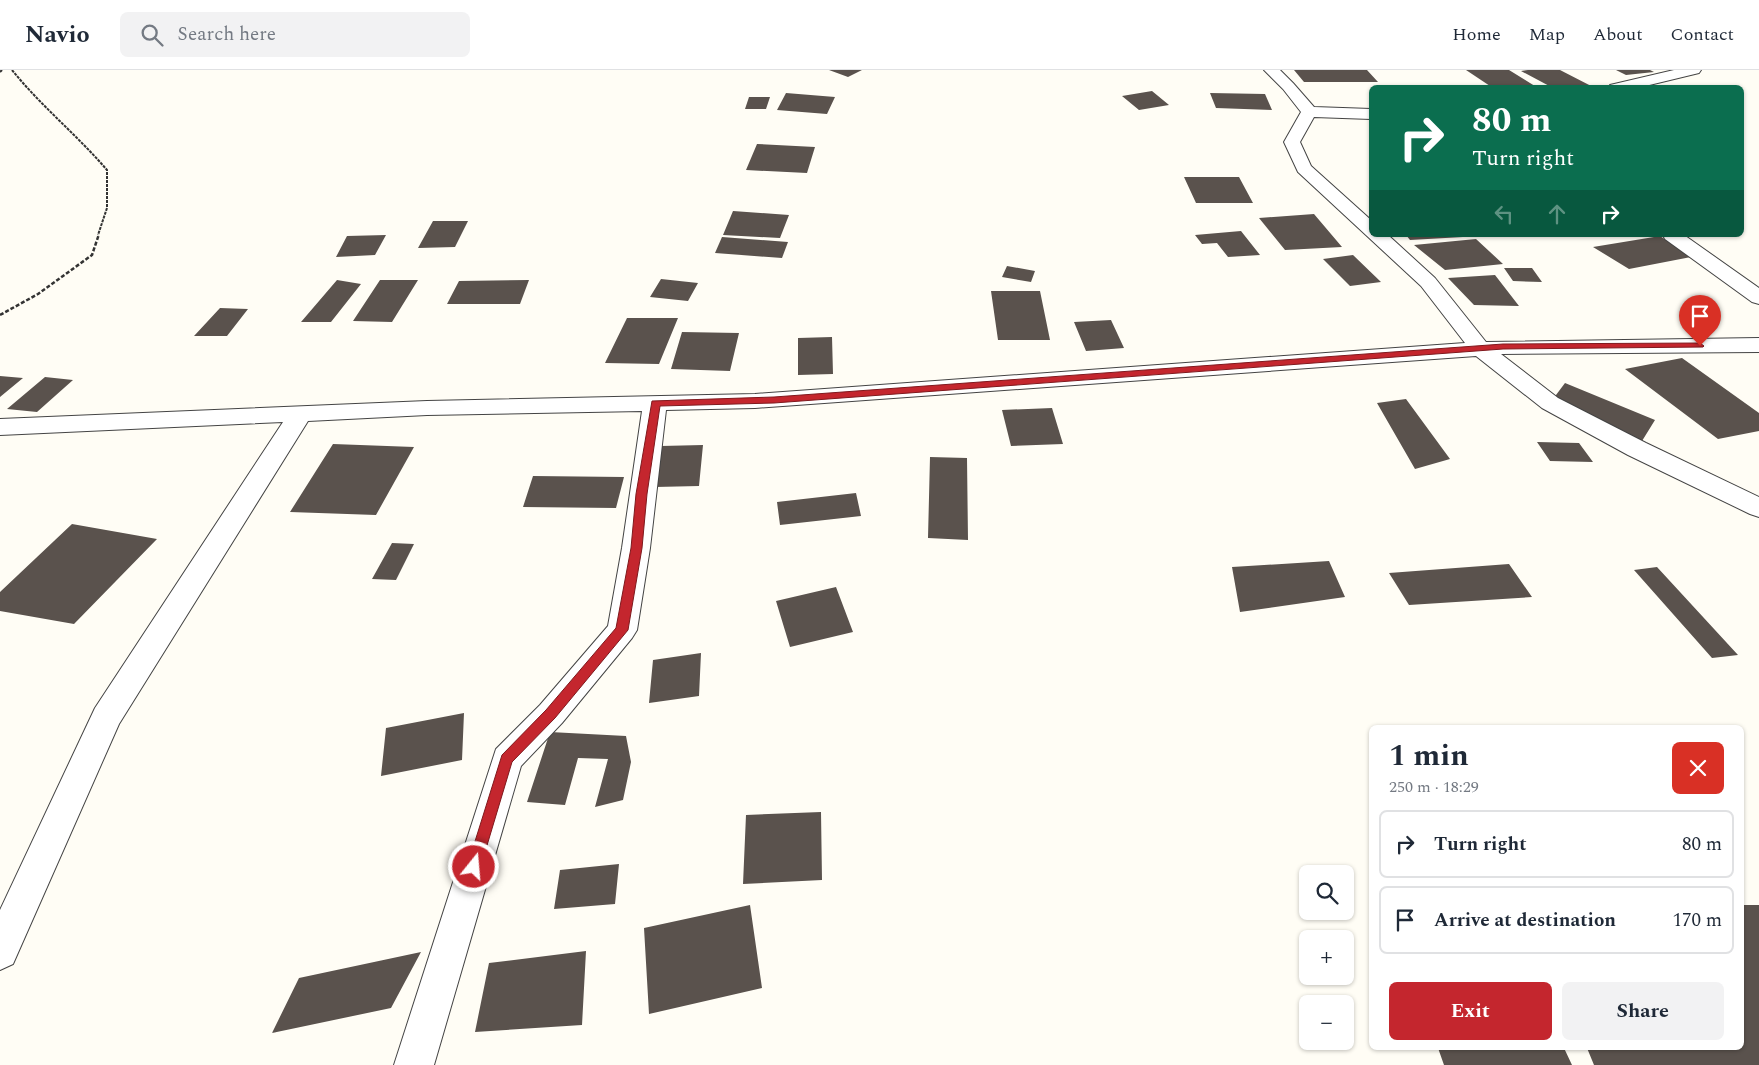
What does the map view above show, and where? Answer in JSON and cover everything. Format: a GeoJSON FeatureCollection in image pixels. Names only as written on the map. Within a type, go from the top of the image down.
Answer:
{"type":"FeatureCollection","features":[{"type":"Feature","properties":{"kind":"street"},"geometry":{"type":"LineString","coordinates":[[1271,70],[1288,86],[1309,112],[1369,114]]}},
{"type":"Feature","properties":{"kind":"street"},"geometry":{"type":"LineString","coordinates":[[1628,85],[1694,70]]}},
{"type":"Feature","properties":{"kind":"street"},"geometry":{"type":"LineString","coordinates":[[1309,112],[1292,142],[1304,168],[1369,228]]}},
{"type":"Feature","properties":{"kind":"street"},"geometry":{"type":"LineString","coordinates":[[1379,237],[1428,282],[1480,348],[1550,403],[1637,449],[1759,508]]}},
{"type":"Feature","properties":{"kind":"street"},"geometry":{"type":"LineString","coordinates":[[1675,237],[1759,298]]}},
{"type":"Feature","properties":{"kind":"street"},"geometry":{"type":"LineString","coordinates":[[0,427],[426,408],[765,401],[1480,348],[1759,345]]}},
{"type":"Feature","properties":{"kind":"street"},"geometry":{"type":"LineString","coordinates":[[414,1065],[507,759],[551,714],[622,630],[636,548],[655,403]]}},
{"type":"Feature","properties":{"kind":"street"},"geometry":{"type":"LineString","coordinates":[[0,951],[106,717],[300,414]]}},
{"type":"Feature","properties":{"kind":"path"},"geometry":{"type":"LineString","coordinates":[[0,315],[38,294],[92,255],[107,208],[107,170],[82,141],[33,96],[12,70]]}},
{"type":"Feature","properties":{"kind":"building"},"geometry":{"type":"Polygon","coordinates":[[[829,70],[862,70],[848,77],[829,70]]]}},
{"type":"Feature","properties":{"kind":"building"},"geometry":{"type":"Polygon","coordinates":[[[1294,70],[1367,70],[1378,82],[1304,82],[1294,70]]]}},
{"type":"Feature","properties":{"kind":"building"},"geometry":{"type":"Polygon","coordinates":[[[1466,70],[1509,70],[1533,85],[1488,85],[1466,70]]]}},
{"type":"Feature","properties":{"kind":"building"},"geometry":{"type":"Polygon","coordinates":[[[1560,70],[1589,85],[1547,85],[1521,71],[1560,70]]]}},
{"type":"Feature","properties":{"kind":"building"},"geometry":{"type":"Polygon","coordinates":[[[1616,70],[1650,70],[1654,72],[1626,75],[1616,70]]]}},
{"type":"Feature","properties":{"kind":"building"},"geometry":{"type":"Polygon","coordinates":[[[1152,91],[1169,105],[1139,110],[1122,96],[1152,91]]]}},
{"type":"Feature","properties":{"kind":"building"},"geometry":{"type":"Polygon","coordinates":[[[786,93],[835,97],[827,114],[777,110],[786,93]]]}},
{"type":"Feature","properties":{"kind":"building"},"geometry":{"type":"Polygon","coordinates":[[[1210,93],[1265,94],[1272,110],[1216,108],[1210,93]]]}},
{"type":"Feature","properties":{"kind":"building"},"geometry":{"type":"Polygon","coordinates":[[[749,97],[770,97],[766,109],[745,109],[749,97]]]}},
{"type":"Feature","properties":{"kind":"building"},"geometry":{"type":"Polygon","coordinates":[[[757,144],[815,147],[807,173],[746,170],[757,144]]]}},
{"type":"Feature","properties":{"kind":"building"},"geometry":{"type":"Polygon","coordinates":[[[1184,177],[1239,177],[1253,203],[1196,203],[1184,177]]]}},
{"type":"Feature","properties":{"kind":"building"},"geometry":{"type":"Polygon","coordinates":[[[733,211],[789,215],[780,238],[723,235],[733,211]]]}},
{"type":"Feature","properties":{"kind":"building"},"geometry":{"type":"Polygon","coordinates":[[[1314,214],[1342,247],[1285,250],[1259,218],[1314,214]]]}},
{"type":"Feature","properties":{"kind":"building"},"geometry":{"type":"Polygon","coordinates":[[[433,221],[468,221],[455,247],[418,248],[433,221]]]}},
{"type":"Feature","properties":{"kind":"building"},"geometry":{"type":"Polygon","coordinates":[[[1241,231],[1260,255],[1228,257],[1217,243],[1202,244],[1195,235],[1241,231]]]}},
{"type":"Feature","properties":{"kind":"building"},"geometry":{"type":"Polygon","coordinates":[[[386,235],[375,255],[336,257],[347,236],[386,235]]]}},
{"type":"Feature","properties":{"kind":"building"},"geometry":{"type":"Polygon","coordinates":[[[722,237],[788,242],[782,258],[715,253],[722,237]]]}},
{"type":"Feature","properties":{"kind":"building"},"geometry":{"type":"Polygon","coordinates":[[[1408,237],[1463,237],[1410,240],[1408,237]]]}},
{"type":"Feature","properties":{"kind":"building"},"geometry":{"type":"Polygon","coordinates":[[[1661,237],[1691,257],[1629,269],[1593,247],[1661,237]]]}},
{"type":"Feature","properties":{"kind":"building"},"geometry":{"type":"Polygon","coordinates":[[[1476,239],[1503,264],[1445,270],[1414,245],[1476,239]]]}},
{"type":"Feature","properties":{"kind":"building"},"geometry":{"type":"Polygon","coordinates":[[[1353,255],[1381,282],[1350,286],[1323,259],[1353,255]]]}},
{"type":"Feature","properties":{"kind":"building"},"geometry":{"type":"Polygon","coordinates":[[[1007,266],[1035,271],[1031,282],[1002,277],[1007,266]]]}},
{"type":"Feature","properties":{"kind":"building"},"geometry":{"type":"Polygon","coordinates":[[[1504,268],[1532,268],[1542,282],[1513,281],[1504,268]]]}},
{"type":"Feature","properties":{"kind":"building"},"geometry":{"type":"Polygon","coordinates":[[[1495,275],[1519,306],[1474,305],[1448,278],[1495,275]]]}},
{"type":"Feature","properties":{"kind":"building"},"geometry":{"type":"Polygon","coordinates":[[[661,279],[698,283],[688,301],[650,297],[661,279]]]}},
{"type":"Feature","properties":{"kind":"building"},"geometry":{"type":"Polygon","coordinates":[[[337,280],[361,284],[331,322],[301,322],[337,280]]]}},
{"type":"Feature","properties":{"kind":"building"},"geometry":{"type":"Polygon","coordinates":[[[380,280],[418,280],[392,322],[353,321],[380,280]]]}},
{"type":"Feature","properties":{"kind":"building"},"geometry":{"type":"Polygon","coordinates":[[[529,280],[520,304],[447,304],[459,281],[529,280]]]}},
{"type":"Feature","properties":{"kind":"building"},"geometry":{"type":"Polygon","coordinates":[[[991,291],[1040,291],[1050,340],[998,340],[991,291]]]}},
{"type":"Feature","properties":{"kind":"building"},"geometry":{"type":"Polygon","coordinates":[[[220,308],[248,309],[227,336],[194,336],[220,308]]]}},
{"type":"Feature","properties":{"kind":"building"},"geometry":{"type":"Polygon","coordinates":[[[627,318],[678,318],[659,364],[605,363],[627,318]]]}},
{"type":"Feature","properties":{"kind":"building"},"geometry":{"type":"Polygon","coordinates":[[[1111,320],[1124,348],[1086,351],[1074,322],[1111,320]]]}},
{"type":"Feature","properties":{"kind":"building"},"geometry":{"type":"Polygon","coordinates":[[[682,332],[739,333],[730,371],[671,369],[682,332]]]}},
{"type":"Feature","properties":{"kind":"building"},"geometry":{"type":"Polygon","coordinates":[[[832,337],[833,374],[798,375],[798,338],[832,337]]]}},
{"type":"Feature","properties":{"kind":"building"},"geometry":{"type":"Polygon","coordinates":[[[1682,358],[1759,413],[1759,431],[1718,439],[1625,369],[1682,358]]]}},
{"type":"Feature","properties":{"kind":"building"},"geometry":{"type":"Polygon","coordinates":[[[0,376],[23,378],[0,397],[0,376]]]}},
{"type":"Feature","properties":{"kind":"building"},"geometry":{"type":"Polygon","coordinates":[[[45,377],[73,380],[37,412],[7,409],[45,377]]]}},
{"type":"Feature","properties":{"kind":"building"},"geometry":{"type":"Polygon","coordinates":[[[1565,383],[1655,420],[1642,441],[1550,403],[1565,383]]]}},
{"type":"Feature","properties":{"kind":"building"},"geometry":{"type":"Polygon","coordinates":[[[1406,399],[1450,459],[1415,469],[1377,403],[1406,399]]]}},
{"type":"Feature","properties":{"kind":"building"},"geometry":{"type":"Polygon","coordinates":[[[1052,408],[1063,444],[1011,446],[1002,410],[1052,408]]]}},
{"type":"Feature","properties":{"kind":"building"},"geometry":{"type":"Polygon","coordinates":[[[1537,442],[1579,443],[1593,462],[1550,461],[1537,442]]]}},
{"type":"Feature","properties":{"kind":"building"},"geometry":{"type":"Polygon","coordinates":[[[333,444],[414,447],[376,515],[290,512],[333,444]]]}},
{"type":"Feature","properties":{"kind":"building"},"geometry":{"type":"Polygon","coordinates":[[[703,445],[699,486],[655,487],[661,446],[703,445]]]}},
{"type":"Feature","properties":{"kind":"building"},"geometry":{"type":"Polygon","coordinates":[[[930,457],[967,458],[968,540],[928,538],[930,457]]]}},
{"type":"Feature","properties":{"kind":"building"},"geometry":{"type":"Polygon","coordinates":[[[533,476],[624,477],[616,508],[523,507],[533,476]]]}},
{"type":"Feature","properties":{"kind":"building"},"geometry":{"type":"Polygon","coordinates":[[[856,493],[861,516],[780,525],[777,502],[856,493]]]}},
{"type":"Feature","properties":{"kind":"building"},"geometry":{"type":"Polygon","coordinates":[[[72,524],[157,539],[74,624],[0,611],[0,592],[72,524]]]}},
{"type":"Feature","properties":{"kind":"building"},"geometry":{"type":"Polygon","coordinates":[[[392,543],[414,544],[396,580],[372,579],[392,543]]]}},
{"type":"Feature","properties":{"kind":"building"},"geometry":{"type":"Polygon","coordinates":[[[1329,561],[1345,597],[1240,612],[1232,567],[1329,561]]]}},
{"type":"Feature","properties":{"kind":"building"},"geometry":{"type":"Polygon","coordinates":[[[1509,564],[1532,597],[1409,605],[1389,573],[1509,564]]]}},
{"type":"Feature","properties":{"kind":"building"},"geometry":{"type":"Polygon","coordinates":[[[1657,567],[1738,655],[1712,658],[1634,570],[1657,567]]]}},
{"type":"Feature","properties":{"kind":"building"},"geometry":{"type":"Polygon","coordinates":[[[836,587],[853,632],[790,647],[776,601],[836,587]]]}},
{"type":"Feature","properties":{"kind":"building"},"geometry":{"type":"Polygon","coordinates":[[[701,653],[699,696],[649,703],[653,660],[701,653]]]}},
{"type":"Feature","properties":{"kind":"building"},"geometry":{"type":"Polygon","coordinates":[[[464,713],[462,760],[381,776],[386,728],[464,713]]]}},
{"type":"Feature","properties":{"kind":"building"},"geometry":{"type":"Polygon","coordinates":[[[550,732],[626,736],[631,762],[623,800],[595,807],[608,759],[578,758],[565,805],[527,802],[550,732]]]}},
{"type":"Feature","properties":{"kind":"building"},"geometry":{"type":"Polygon","coordinates":[[[821,812],[822,880],[743,884],[746,815],[821,812]]]}},
{"type":"Feature","properties":{"kind":"building"},"geometry":{"type":"Polygon","coordinates":[[[619,864],[615,904],[554,909],[560,870],[619,864]]]}},
{"type":"Feature","properties":{"kind":"building"},"geometry":{"type":"Polygon","coordinates":[[[750,905],[762,988],[649,1014],[644,928],[750,905]]]}},
{"type":"Feature","properties":{"kind":"building"},"geometry":{"type":"Polygon","coordinates":[[[1744,905],[1759,905],[1759,1065],[1594,1065],[1588,1050],[1744,1050],[1744,905]]]}},
{"type":"Feature","properties":{"kind":"building"},"geometry":{"type":"Polygon","coordinates":[[[586,951],[582,1025],[475,1032],[489,963],[586,951]]]}},
{"type":"Feature","properties":{"kind":"building"},"geometry":{"type":"Polygon","coordinates":[[[421,952],[391,1008],[272,1033],[299,978],[421,952]]]}},
{"type":"Feature","properties":{"kind":"building"},"geometry":{"type":"Polygon","coordinates":[[[1439,1050],[1565,1050],[1572,1065],[1444,1065],[1439,1050]]]}},
{"type":"Feature","properties":{"kind":"route"},"geometry":{"type":"LineString","coordinates":[[474,867],[507,759],[551,714],[622,630],[636,548],[655,403],[774,400],[1503,347],[1700,346]]}}]}
